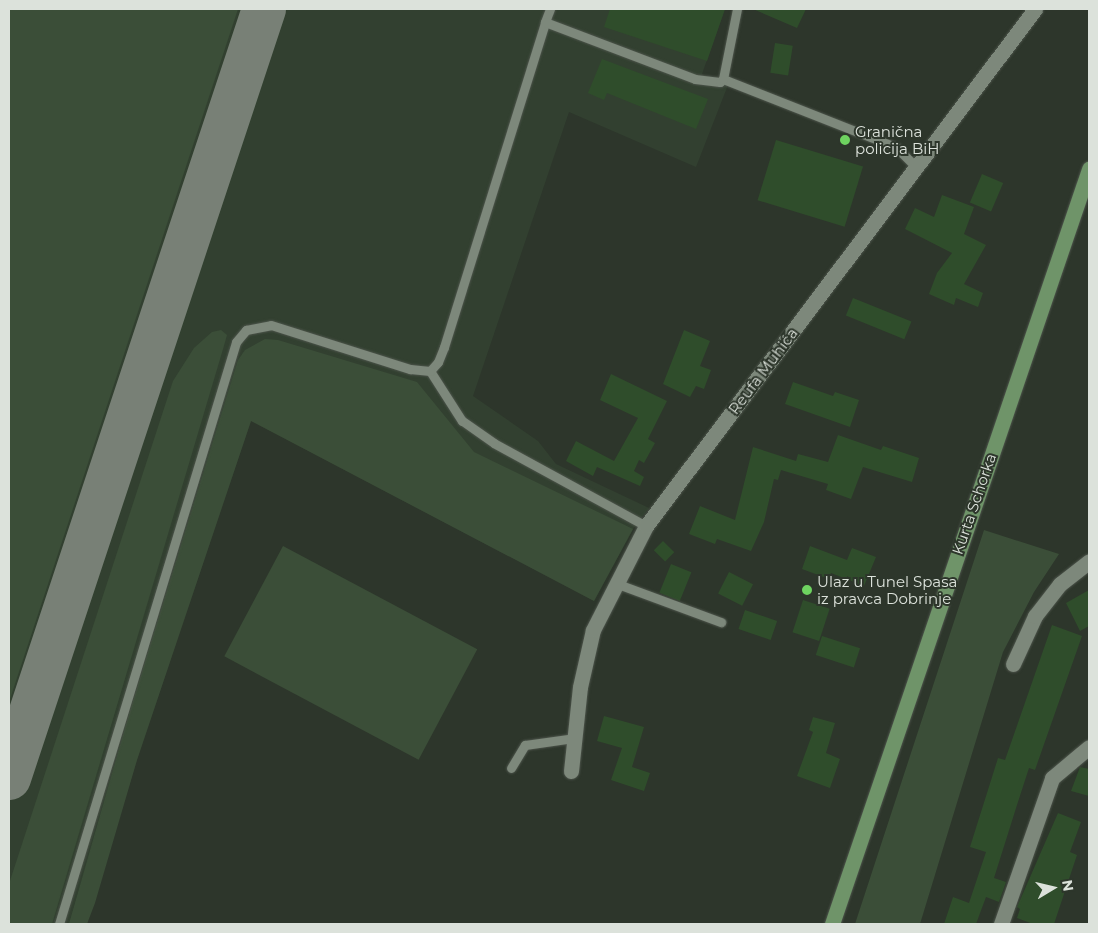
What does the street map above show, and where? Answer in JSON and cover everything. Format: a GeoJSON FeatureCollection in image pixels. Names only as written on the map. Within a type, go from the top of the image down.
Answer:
{"type":"FeatureCollection","features":[{"type":"Feature","properties":{"kind":"main road","name":"Kurta Schorka"},"geometry":{"type":"LineString","coordinates":[[832,924],[1089,169]]}},
{"type":"Feature","properties":{"kind":"street","name":"Reufa Muhića"},"geometry":{"type":"LineString","coordinates":[[571,771],[580,687],[593,630],[646,526],[1035,9]]}},
{"type":"Feature","properties":{"kind":"street"},"geometry":{"type":"LineString","coordinates":[[1013,664],[1035,616],[1060,584],[1089,560]]}},
{"type":"Feature","properties":{"kind":"street"},"geometry":{"type":"LineString","coordinates":[[1001,924],[1052,778],[1089,747]]}},
{"type":"Feature","properties":{"kind":"lane"},"geometry":{"type":"LineString","coordinates":[[59,924],[236,342],[246,330],[271,325],[410,370],[430,370],[438,362],[550,9]]}},
{"type":"Feature","properties":{"kind":"lane"},"geometry":{"type":"LineString","coordinates":[[545,22],[694,79],[720,82],[723,79],[737,9]]}},
{"type":"Feature","properties":{"kind":"lane"},"geometry":{"type":"LineString","coordinates":[[723,79],[896,147],[916,167]]}},
{"type":"Feature","properties":{"kind":"lane"},"geometry":{"type":"LineString","coordinates":[[430,370],[462,421],[494,443],[646,526]]}},
{"type":"Feature","properties":{"kind":"lane"},"geometry":{"type":"LineString","coordinates":[[618,584],[721,622]]}},
{"type":"Feature","properties":{"kind":"lane"},"geometry":{"type":"LineString","coordinates":[[511,768],[525,745],[574,738]]}},
{"type":"Feature","properties":{"kind":"shaded area"},"geometry":{"type":"Polygon","coordinates":[[[9,9],[725,9],[702,74],[728,85],[696,167],[569,112],[473,396],[538,441],[556,464],[649,508],[633,529],[594,601],[251,421],[137,760],[87,924],[9,924],[9,9]]]}},
{"type":"Feature","properties":{"kind":"shaded area"},"geometry":{"type":"Polygon","coordinates":[[[9,9],[238,9],[9,702],[9,9]]]}},
{"type":"Feature","properties":{"kind":"shaded area"},"geometry":{"type":"Polygon","coordinates":[[[221,330],[227,335],[52,924],[9,924],[9,884],[173,381],[194,348],[212,332],[221,330]]]}},
{"type":"Feature","properties":{"kind":"shaded area"},"geometry":{"type":"Polygon","coordinates":[[[265,339],[278,340],[417,382],[474,452],[633,529],[594,601],[251,421],[137,760],[95,903],[87,924],[69,924],[129,714],[238,360],[245,350],[265,339]]]}},
{"type":"Feature","properties":{"kind":"shaded area"},"geometry":{"type":"Polygon","coordinates":[[[984,530],[1059,554],[1034,592],[1003,652],[920,924],[855,924],[984,530]]]}},
{"type":"Feature","properties":{"kind":"shaded area"},"geometry":{"type":"Polygon","coordinates":[[[283,546],[477,649],[419,760],[224,656],[283,546]]]}},
{"type":"Feature","properties":{"kind":"building"},"geometry":{"type":"Polygon","coordinates":[[[610,9],[725,9],[707,61],[604,27],[610,9]]]}},
{"type":"Feature","properties":{"kind":"building"},"geometry":{"type":"Polygon","coordinates":[[[753,9],[806,9],[797,28],[753,9]]]}},
{"type":"Feature","properties":{"kind":"building"},"geometry":{"type":"Polygon","coordinates":[[[775,43],[793,46],[788,75],[770,73],[775,43]]]}},
{"type":"Feature","properties":{"kind":"building"},"geometry":{"type":"Polygon","coordinates":[[[602,59],[708,99],[696,129],[607,93],[604,100],[588,93],[602,59]]]}},
{"type":"Feature","properties":{"kind":"building"},"geometry":{"type":"Polygon","coordinates":[[[776,140],[863,167],[845,227],[758,200],[776,140]]]}},
{"type":"Feature","properties":{"kind":"building"},"geometry":{"type":"Polygon","coordinates":[[[982,174],[1003,183],[991,212],[970,203],[982,174]]]}},
{"type":"Feature","properties":{"kind":"building"},"geometry":{"type":"Polygon","coordinates":[[[942,195],[974,207],[964,234],[986,245],[964,284],[983,293],[978,307],[956,298],[954,305],[929,294],[937,273],[952,253],[905,229],[915,208],[934,217],[942,195]]]}},
{"type":"Feature","properties":{"kind":"building"},"geometry":{"type":"Polygon","coordinates":[[[853,298],[911,322],[904,339],[846,316],[853,298]]]}},
{"type":"Feature","properties":{"kind":"building"},"geometry":{"type":"Polygon","coordinates":[[[684,330],[710,341],[700,366],[711,370],[704,389],[696,386],[690,397],[663,384],[684,330]]]}},
{"type":"Feature","properties":{"kind":"building"},"geometry":{"type":"Polygon","coordinates":[[[611,374],[667,401],[648,439],[655,443],[644,463],[639,460],[634,471],[644,477],[640,486],[597,467],[593,476],[566,461],[576,441],[614,461],[638,418],[600,400],[611,374]]]}},
{"type":"Feature","properties":{"kind":"building"},"geometry":{"type":"Polygon","coordinates":[[[793,382],[833,396],[835,392],[859,400],[850,427],[785,404],[793,382]]]}},
{"type":"Feature","properties":{"kind":"building"},"geometry":{"type":"Polygon","coordinates":[[[838,435],[881,450],[883,446],[919,458],[912,482],[863,467],[851,499],[826,490],[828,484],[781,470],[778,480],[774,479],[764,522],[751,551],[717,539],[715,544],[689,534],[700,506],[735,520],[753,447],[796,461],[798,454],[828,462],[838,435]]]}},
{"type":"Feature","properties":{"kind":"building"},"geometry":{"type":"Polygon","coordinates":[[[663,541],[674,552],[665,562],[654,550],[663,541]]]}},
{"type":"Feature","properties":{"kind":"building"},"geometry":{"type":"Polygon","coordinates":[[[810,546],[847,560],[852,548],[876,557],[864,586],[831,573],[829,579],[802,569],[810,546]]]}},
{"type":"Feature","properties":{"kind":"building"},"geometry":{"type":"Polygon","coordinates":[[[671,564],[691,572],[680,601],[659,593],[671,564]]]}},
{"type":"Feature","properties":{"kind":"building"},"geometry":{"type":"Polygon","coordinates":[[[729,572],[753,584],[742,606],[718,593],[729,572]]]}},
{"type":"Feature","properties":{"kind":"building"},"geometry":{"type":"Polygon","coordinates":[[[1089,590],[1089,626],[1080,631],[1066,603],[1089,590]]]}},
{"type":"Feature","properties":{"kind":"building"},"geometry":{"type":"Polygon","coordinates":[[[803,600],[830,609],[819,641],[792,632],[803,600]]]}},
{"type":"Feature","properties":{"kind":"building"},"geometry":{"type":"Polygon","coordinates":[[[745,610],[777,621],[771,640],[738,629],[745,610]]]}},
{"type":"Feature","properties":{"kind":"building"},"geometry":{"type":"Polygon","coordinates":[[[1052,625],[1082,636],[1035,770],[1029,768],[994,878],[1006,882],[999,902],[986,897],[976,924],[944,924],[953,897],[969,903],[986,852],[970,847],[998,758],[1005,760],[1052,625]]]}},
{"type":"Feature","properties":{"kind":"building"},"geometry":{"type":"Polygon","coordinates":[[[822,636],[860,648],[854,667],[816,655],[822,636]]]}},
{"type":"Feature","properties":{"kind":"building"},"geometry":{"type":"Polygon","coordinates":[[[604,716],[644,727],[632,767],[650,773],[644,791],[611,780],[622,748],[597,741],[604,716]]]}},
{"type":"Feature","properties":{"kind":"building"},"geometry":{"type":"Polygon","coordinates":[[[813,717],[835,723],[826,753],[840,759],[830,788],[797,776],[813,732],[809,730],[813,717]]]}},
{"type":"Feature","properties":{"kind":"building"},"geometry":{"type":"Polygon","coordinates":[[[1080,767],[1089,769],[1089,796],[1071,791],[1080,767]]]}},
{"type":"Feature","properties":{"kind":"building"},"geometry":{"type":"Polygon","coordinates":[[[1058,813],[1081,822],[1070,852],[1077,855],[1054,924],[1033,924],[1017,918],[1020,909],[1017,907],[1058,813]]]}},
{"type":"Feature","properties":{"kind":"taxiway"},"geometry":{"type":"LineString","coordinates":[[9,778],[264,9]]}},
{"type":"Feature","properties":{"kind":"place","name":"Granična policija BiH"},"geometry":{"type":"Point","coordinates":[845,140]}},
{"type":"Feature","properties":{"kind":"place","name":"Ulaz u Tunel Spasa iz pravca Dobrinje"},"geometry":{"type":"Point","coordinates":[807,590]}}]}
